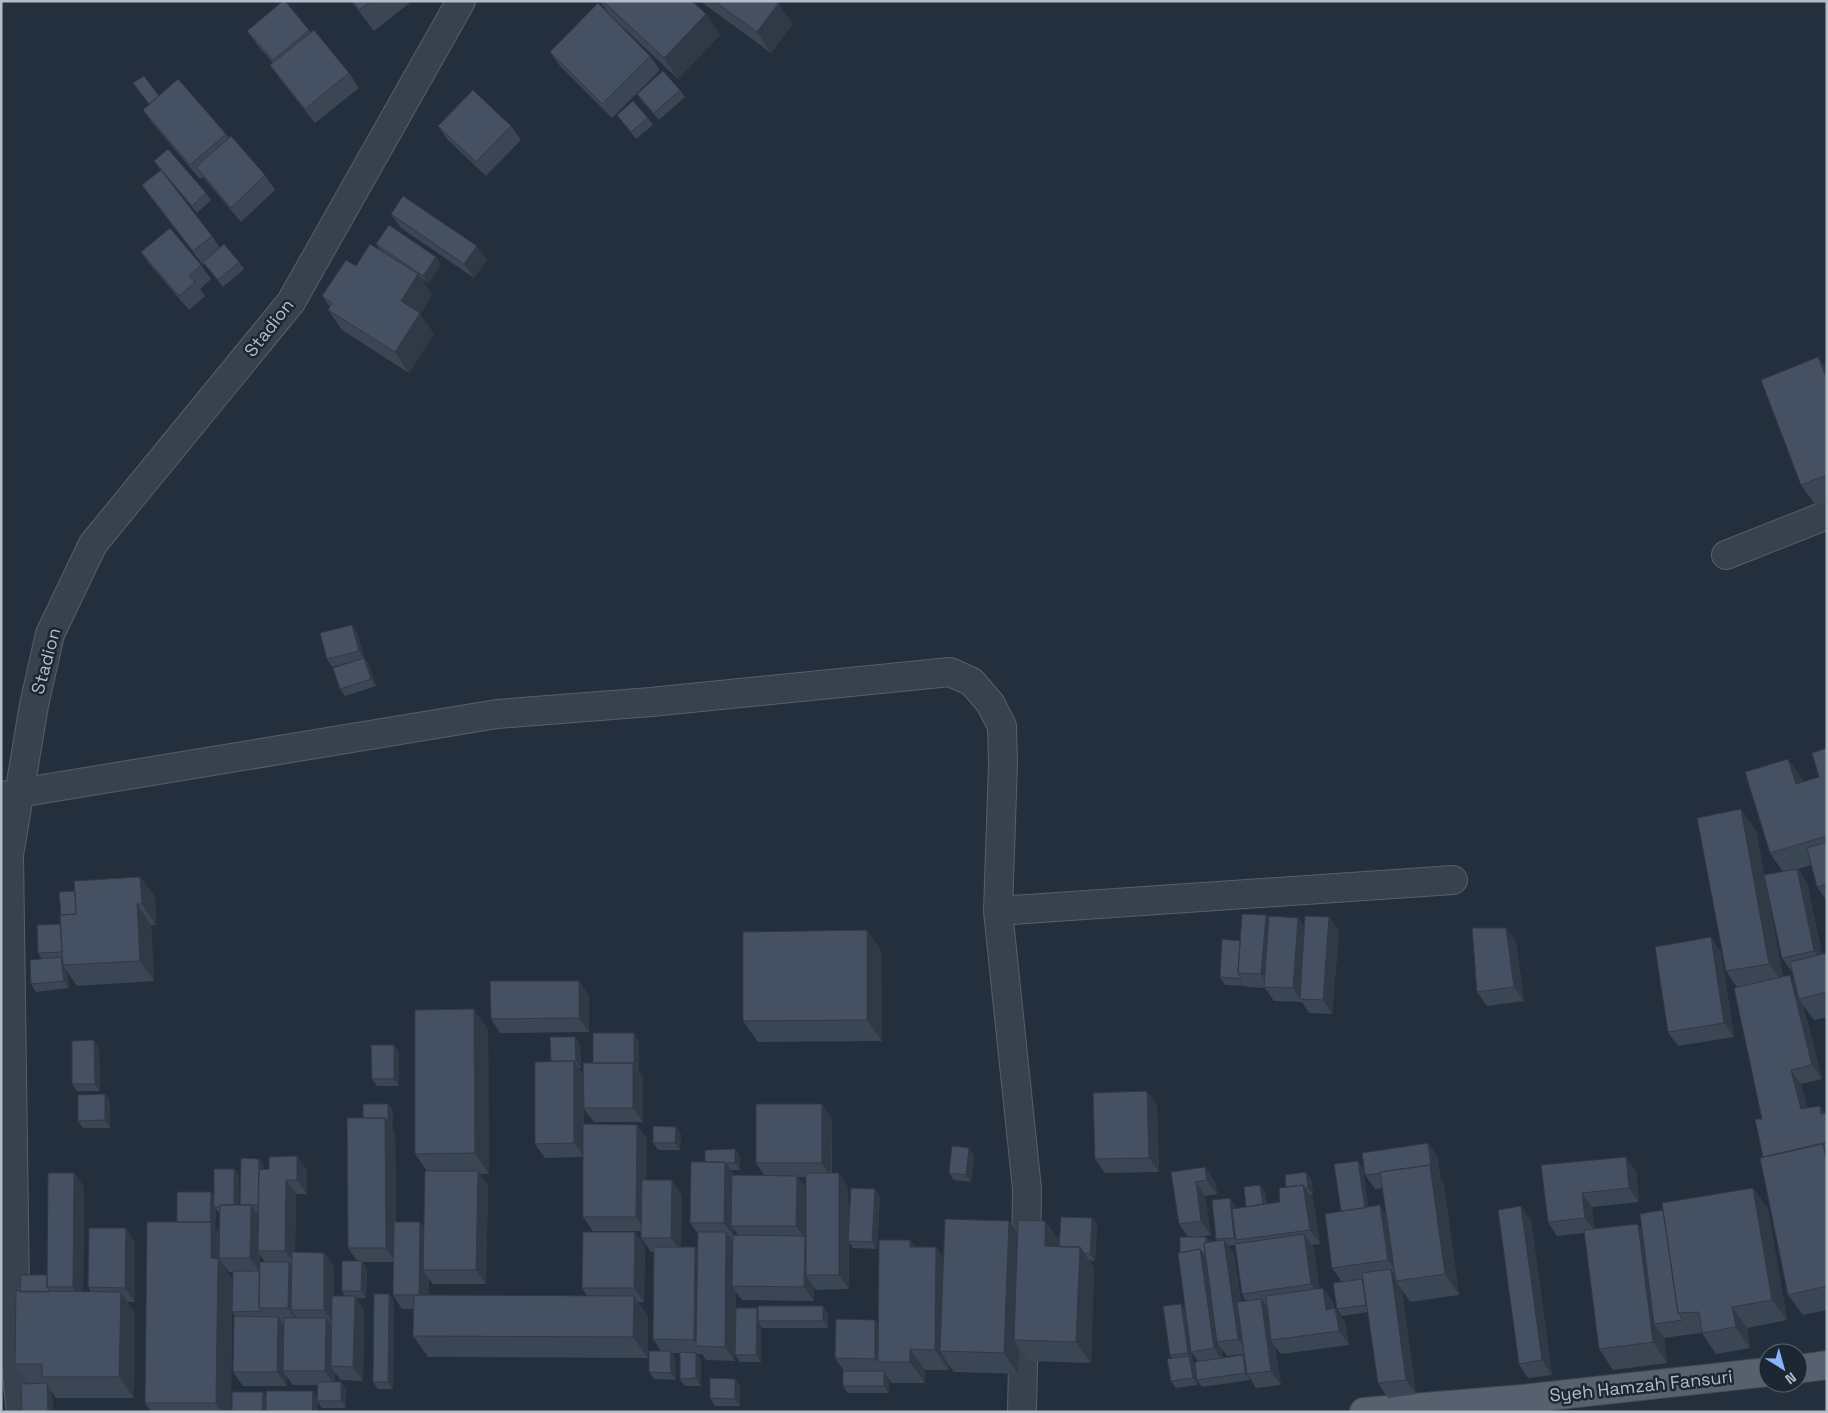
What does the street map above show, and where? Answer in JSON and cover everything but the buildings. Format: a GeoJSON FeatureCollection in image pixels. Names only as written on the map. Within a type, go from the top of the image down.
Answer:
{"type":"FeatureCollection","features":[{"type":"Feature","properties":{"kind":"main road"},"geometry":{"type":"LineString","coordinates":[[1808,1368],[1827,1365]]}},
{"type":"Feature","properties":{"kind":"main road","name":"Syeh Hamzah Fansuri"},"geometry":{"type":"LineString","coordinates":[[1364,1412],[1452,1409],[1758,1373]]}},
{"type":"Feature","properties":{"kind":"street","name":"Stadion"},"geometry":{"type":"LineString","coordinates":[[20,1412],[16,1366],[9,856],[10,794],[50,634],[93,544],[290,302],[461,1]]}},
{"type":"Feature","properties":{"kind":"street"},"geometry":{"type":"LineString","coordinates":[[1726,555],[1827,515]]}},
{"type":"Feature","properties":{"kind":"street"},"geometry":{"type":"LineString","coordinates":[[10,794],[497,714],[651,702],[950,672],[972,682],[990,703],[1002,726],[1003,763],[998,911],[1027,1190],[1022,1412]]}},
{"type":"Feature","properties":{"kind":"street"},"geometry":{"type":"LineString","coordinates":[[998,911],[1453,880]]}}]}
